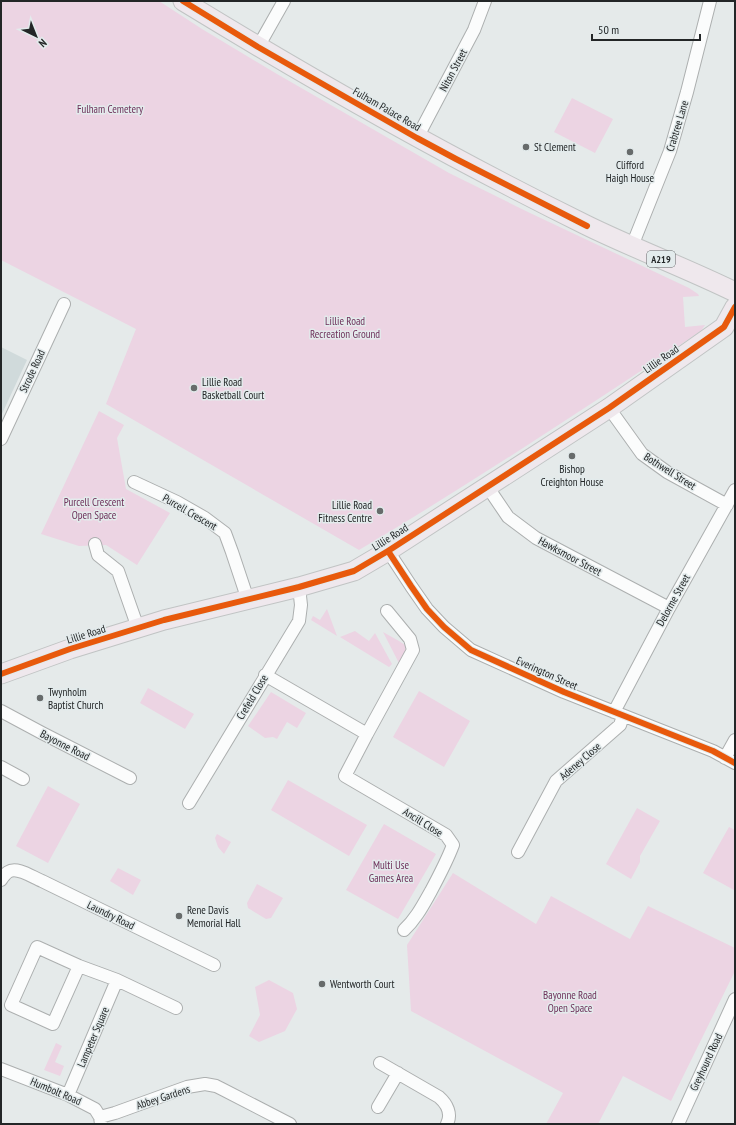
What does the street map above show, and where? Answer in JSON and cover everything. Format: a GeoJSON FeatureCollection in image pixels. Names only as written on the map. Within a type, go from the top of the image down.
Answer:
{"type":"FeatureCollection","features":[{"type":"Feature","properties":{"kind":"main road","name":"Fulham Palace Road"},"geometry":{"type":"LineString","coordinates":[[183,1],[258,47],[456,159],[587,226],[735,292]]}},
{"type":"Feature","properties":{"kind":"main road","name":"Lillie Road"},"geometry":{"type":"LineString","coordinates":[[1,674],[70,649],[164,620],[299,587],[354,571],[388,551],[609,408],[724,327],[735,307]]}},
{"type":"Feature","properties":{"kind":"street"},"geometry":{"type":"LineString","coordinates":[[258,47],[284,1]]}},
{"type":"Feature","properties":{"kind":"street","name":"Niton Street"},"geometry":{"type":"LineString","coordinates":[[417,138],[474,30],[485,1]]}},
{"type":"Feature","properties":{"kind":"street","name":"Crabtree Lane"},"geometry":{"type":"LineString","coordinates":[[632,246],[670,151],[687,92],[710,1]]}},
{"type":"Feature","properties":{"kind":"street","name":"Strode Road"},"geometry":{"type":"LineString","coordinates":[[1,439],[64,304]]}},
{"type":"Feature","properties":{"kind":"street","name":"Bothwell Street"},"geometry":{"type":"LineString","coordinates":[[609,408],[642,454],[667,472],[727,505]]}},
{"type":"Feature","properties":{"kind":"street","name":"Purcell Crescent"},"geometry":{"type":"LineString","coordinates":[[134,482],[177,502],[205,518],[225,533],[248,600]]}},
{"type":"Feature","properties":{"kind":"street","name":"Hawksmoor Street"},"geometry":{"type":"LineString","coordinates":[[487,486],[508,517],[536,538],[669,608]]}},
{"type":"Feature","properties":{"kind":"street","name":"Delorme Street"},"geometry":{"type":"LineString","coordinates":[[619,714],[669,608],[735,490]]}},
{"type":"Feature","properties":{"kind":"street"},"geometry":{"type":"LineString","coordinates":[[95,544],[98,555],[118,571],[138,628]]}},
{"type":"Feature","properties":{"kind":"street","name":"Everington Street"},"geometry":{"type":"LineString","coordinates":[[388,551],[427,609],[444,627],[471,650],[564,692],[713,751],[730,760]]}},
{"type":"Feature","properties":{"kind":"street","name":"Crefeld Close"},"geometry":{"type":"LineString","coordinates":[[189,803],[299,621],[301,604],[299,587]]}},
{"type":"Feature","properties":{"kind":"street","name":"Ancill Close"},"geometry":{"type":"LineString","coordinates":[[387,611],[410,639],[413,650],[345,776],[446,835],[453,845],[443,869],[414,920],[404,930]]}},
{"type":"Feature","properties":{"kind":"street"},"geometry":{"type":"LineString","coordinates":[[265,675],[367,734]]}},
{"type":"Feature","properties":{"kind":"street","name":"Bayonne Road"},"geometry":{"type":"LineString","coordinates":[[1,711],[130,778]]}},
{"type":"Feature","properties":{"kind":"street","name":"Adeney Close"},"geometry":{"type":"LineString","coordinates":[[518,852],[556,781],[620,725],[619,714]]}},
{"type":"Feature","properties":{"kind":"street"},"geometry":{"type":"LineString","coordinates":[[730,760],[735,740]]}},
{"type":"Feature","properties":{"kind":"street"},"geometry":{"type":"LineString","coordinates":[[1,767],[23,779]]}},
{"type":"Feature","properties":{"kind":"street","name":"Laundry Road"},"geometry":{"type":"LineString","coordinates":[[4,876],[13,870],[18,870],[214,965]]}},
{"type":"Feature","properties":{"kind":"street"},"geometry":{"type":"LineString","coordinates":[[79,966],[53,1024],[11,1005],[37,947],[79,966],[118,980],[176,1008]]}},
{"type":"Feature","properties":{"kind":"street","name":"Lampeter Square"},"geometry":{"type":"LineString","coordinates":[[68,1095],[118,980]]}},
{"type":"Feature","properties":{"kind":"street","name":"Greyhound Road"},"geometry":{"type":"LineString","coordinates":[[678,1124],[735,999]]}},
{"type":"Feature","properties":{"kind":"street"},"geometry":{"type":"LineString","coordinates":[[380,1063],[439,1097],[445,1102],[449,1109],[449,1119],[447,1124]]}},
{"type":"Feature","properties":{"kind":"street","name":"Humbolt Road"},"geometry":{"type":"LineString","coordinates":[[2,1073],[68,1095],[95,1109],[101,1120]]}},
{"type":"Feature","properties":{"kind":"street"},"geometry":{"type":"LineString","coordinates":[[378,1107],[398,1073]]}},
{"type":"Feature","properties":{"kind":"street","name":"Abbey Gardens"},"geometry":{"type":"LineString","coordinates":[[101,1120],[115,1113],[187,1087],[205,1084],[216,1086],[290,1124]]}},
{"type":"Feature","properties":{"kind":"shaded area"},"geometry":{"type":"Polygon","coordinates":[[[1,347],[27,360],[1,416],[1,347]]]}},
{"type":"Feature","properties":{"kind":"green space","name":"Lillie Road Recreation Ground"},"geometry":{"type":"Polygon","coordinates":[[[1,1],[159,1],[277,74],[449,173],[689,288],[699,296],[683,297],[685,327],[705,325],[701,331],[574,415],[359,550],[106,404],[136,329],[1,260],[1,1]]]}},
{"type":"Feature","properties":{"kind":"green space"},"geometry":{"type":"Polygon","coordinates":[[[572,98],[613,119],[595,153],[554,132],[572,98]]]}},
{"type":"Feature","properties":{"kind":"green space","name":"Purcell Crescent Open Space"},"geometry":{"type":"Polygon","coordinates":[[[99,411],[124,425],[117,438],[126,489],[170,513],[137,565],[106,545],[79,546],[41,534],[99,411]]]}},
{"type":"Feature","properties":{"kind":"green space"},"geometry":{"type":"Polygon","coordinates":[[[327,609],[337,636],[311,620],[313,616],[320,620],[327,609]]]}},
{"type":"Feature","properties":{"kind":"green space"},"geometry":{"type":"Polygon","coordinates":[[[355,631],[369,641],[375,633],[392,664],[389,667],[340,637],[355,631]]]}},
{"type":"Feature","properties":{"kind":"green space"},"geometry":{"type":"Polygon","coordinates":[[[383,632],[405,645],[406,652],[400,665],[383,632]]]}},
{"type":"Feature","properties":{"kind":"green space"},"geometry":{"type":"Polygon","coordinates":[[[148,688],[194,714],[185,729],[140,703],[148,688]]]}},
{"type":"Feature","properties":{"kind":"green space"},"geometry":{"type":"Polygon","coordinates":[[[419,691],[470,721],[444,767],[393,737],[419,691]]]}},
{"type":"Feature","properties":{"kind":"green space"},"geometry":{"type":"Polygon","coordinates":[[[271,692],[306,713],[297,728],[287,722],[277,739],[273,737],[265,738],[248,726],[271,692]]]}},
{"type":"Feature","properties":{"kind":"green space"},"geometry":{"type":"Polygon","coordinates":[[[288,780],[367,825],[349,856],[271,810],[288,780]]]}},
{"type":"Feature","properties":{"kind":"green space"},"geometry":{"type":"Polygon","coordinates":[[[48,786],[80,804],[48,863],[16,846],[48,786]]]}},
{"type":"Feature","properties":{"kind":"green space"},"geometry":{"type":"Polygon","coordinates":[[[637,808],[660,821],[640,856],[640,862],[631,879],[606,864],[637,808]]]}},
{"type":"Feature","properties":{"kind":"green space","name":"Multi Use Games Area"},"geometry":{"type":"Polygon","coordinates":[[[384,824],[436,854],[398,919],[346,890],[384,824]]]}},
{"type":"Feature","properties":{"kind":"green space"},"geometry":{"type":"Polygon","coordinates":[[[729,827],[735,830],[734,890],[703,873],[729,827]]]}},
{"type":"Feature","properties":{"kind":"green space"},"geometry":{"type":"Polygon","coordinates":[[[217,834],[231,842],[224,854],[218,847],[215,838],[217,834]]]}},
{"type":"Feature","properties":{"kind":"green space"},"geometry":{"type":"Polygon","coordinates":[[[118,868],[141,880],[133,895],[110,881],[118,868]]]}},
{"type":"Feature","properties":{"kind":"green space","name":"Bayonne Road Open Space"},"geometry":{"type":"Polygon","coordinates":[[[453,873],[536,924],[551,896],[630,939],[648,906],[735,948],[735,971],[671,1101],[623,1076],[598,1124],[546,1124],[563,1093],[411,1011],[407,945],[453,873]]]}},
{"type":"Feature","properties":{"kind":"green space"},"geometry":{"type":"Polygon","coordinates":[[[257,884],[283,898],[271,918],[266,919],[248,908],[247,903],[257,884]]]}},
{"type":"Feature","properties":{"kind":"green space"},"geometry":{"type":"Polygon","coordinates":[[[269,980],[293,993],[297,1009],[285,1031],[259,1042],[249,1036],[260,1015],[255,987],[269,980]]]}},
{"type":"Feature","properties":{"kind":"green space"},"geometry":{"type":"Polygon","coordinates":[[[56,1043],[62,1046],[55,1062],[64,1066],[60,1076],[44,1070],[56,1043]]]}},
{"type":"Feature","properties":{"kind":"cycle path"},"geometry":{"type":"LineString","coordinates":[[183,1],[258,47],[417,138],[587,226]]}},
{"type":"Feature","properties":{"kind":"cycle path"},"geometry":{"type":"LineString","coordinates":[[1,674],[70,649],[164,620],[299,587],[354,571],[388,551],[609,408],[724,327],[735,307]]}},
{"type":"Feature","properties":{"kind":"cycle path"},"geometry":{"type":"LineString","coordinates":[[388,551],[427,609],[444,627],[471,650],[564,692],[713,751],[735,763]]}},
{"type":"Feature","properties":{"kind":"place","name":"St Clement"},"geometry":{"type":"Point","coordinates":[526,147]}},
{"type":"Feature","properties":{"kind":"place","name":"Clifford Haigh House"},"geometry":{"type":"Point","coordinates":[630,152]}},
{"type":"Feature","properties":{"kind":"place","name":"Lillie Road Basketball Court"},"geometry":{"type":"Point","coordinates":[194,388]}},
{"type":"Feature","properties":{"kind":"place","name":"Bishop Creighton House"},"geometry":{"type":"Point","coordinates":[572,456]}},
{"type":"Feature","properties":{"kind":"place","name":"Lillie Road Fitness Centre"},"geometry":{"type":"Point","coordinates":[380,511]}},
{"type":"Feature","properties":{"kind":"place","name":"Twynholm Baptist Church"},"geometry":{"type":"Point","coordinates":[40,698]}},
{"type":"Feature","properties":{"kind":"place","name":"Rene Davis Memorial Hall"},"geometry":{"type":"Point","coordinates":[179,916]}},
{"type":"Feature","properties":{"kind":"place","name":"Wentworth Court"},"geometry":{"type":"Point","coordinates":[322,984]}},
{"type":"Feature","properties":{"kind":"park label","name":"Fulham Cemetery"},"geometry":{"type":"Point","coordinates":[110,109]}}]}
